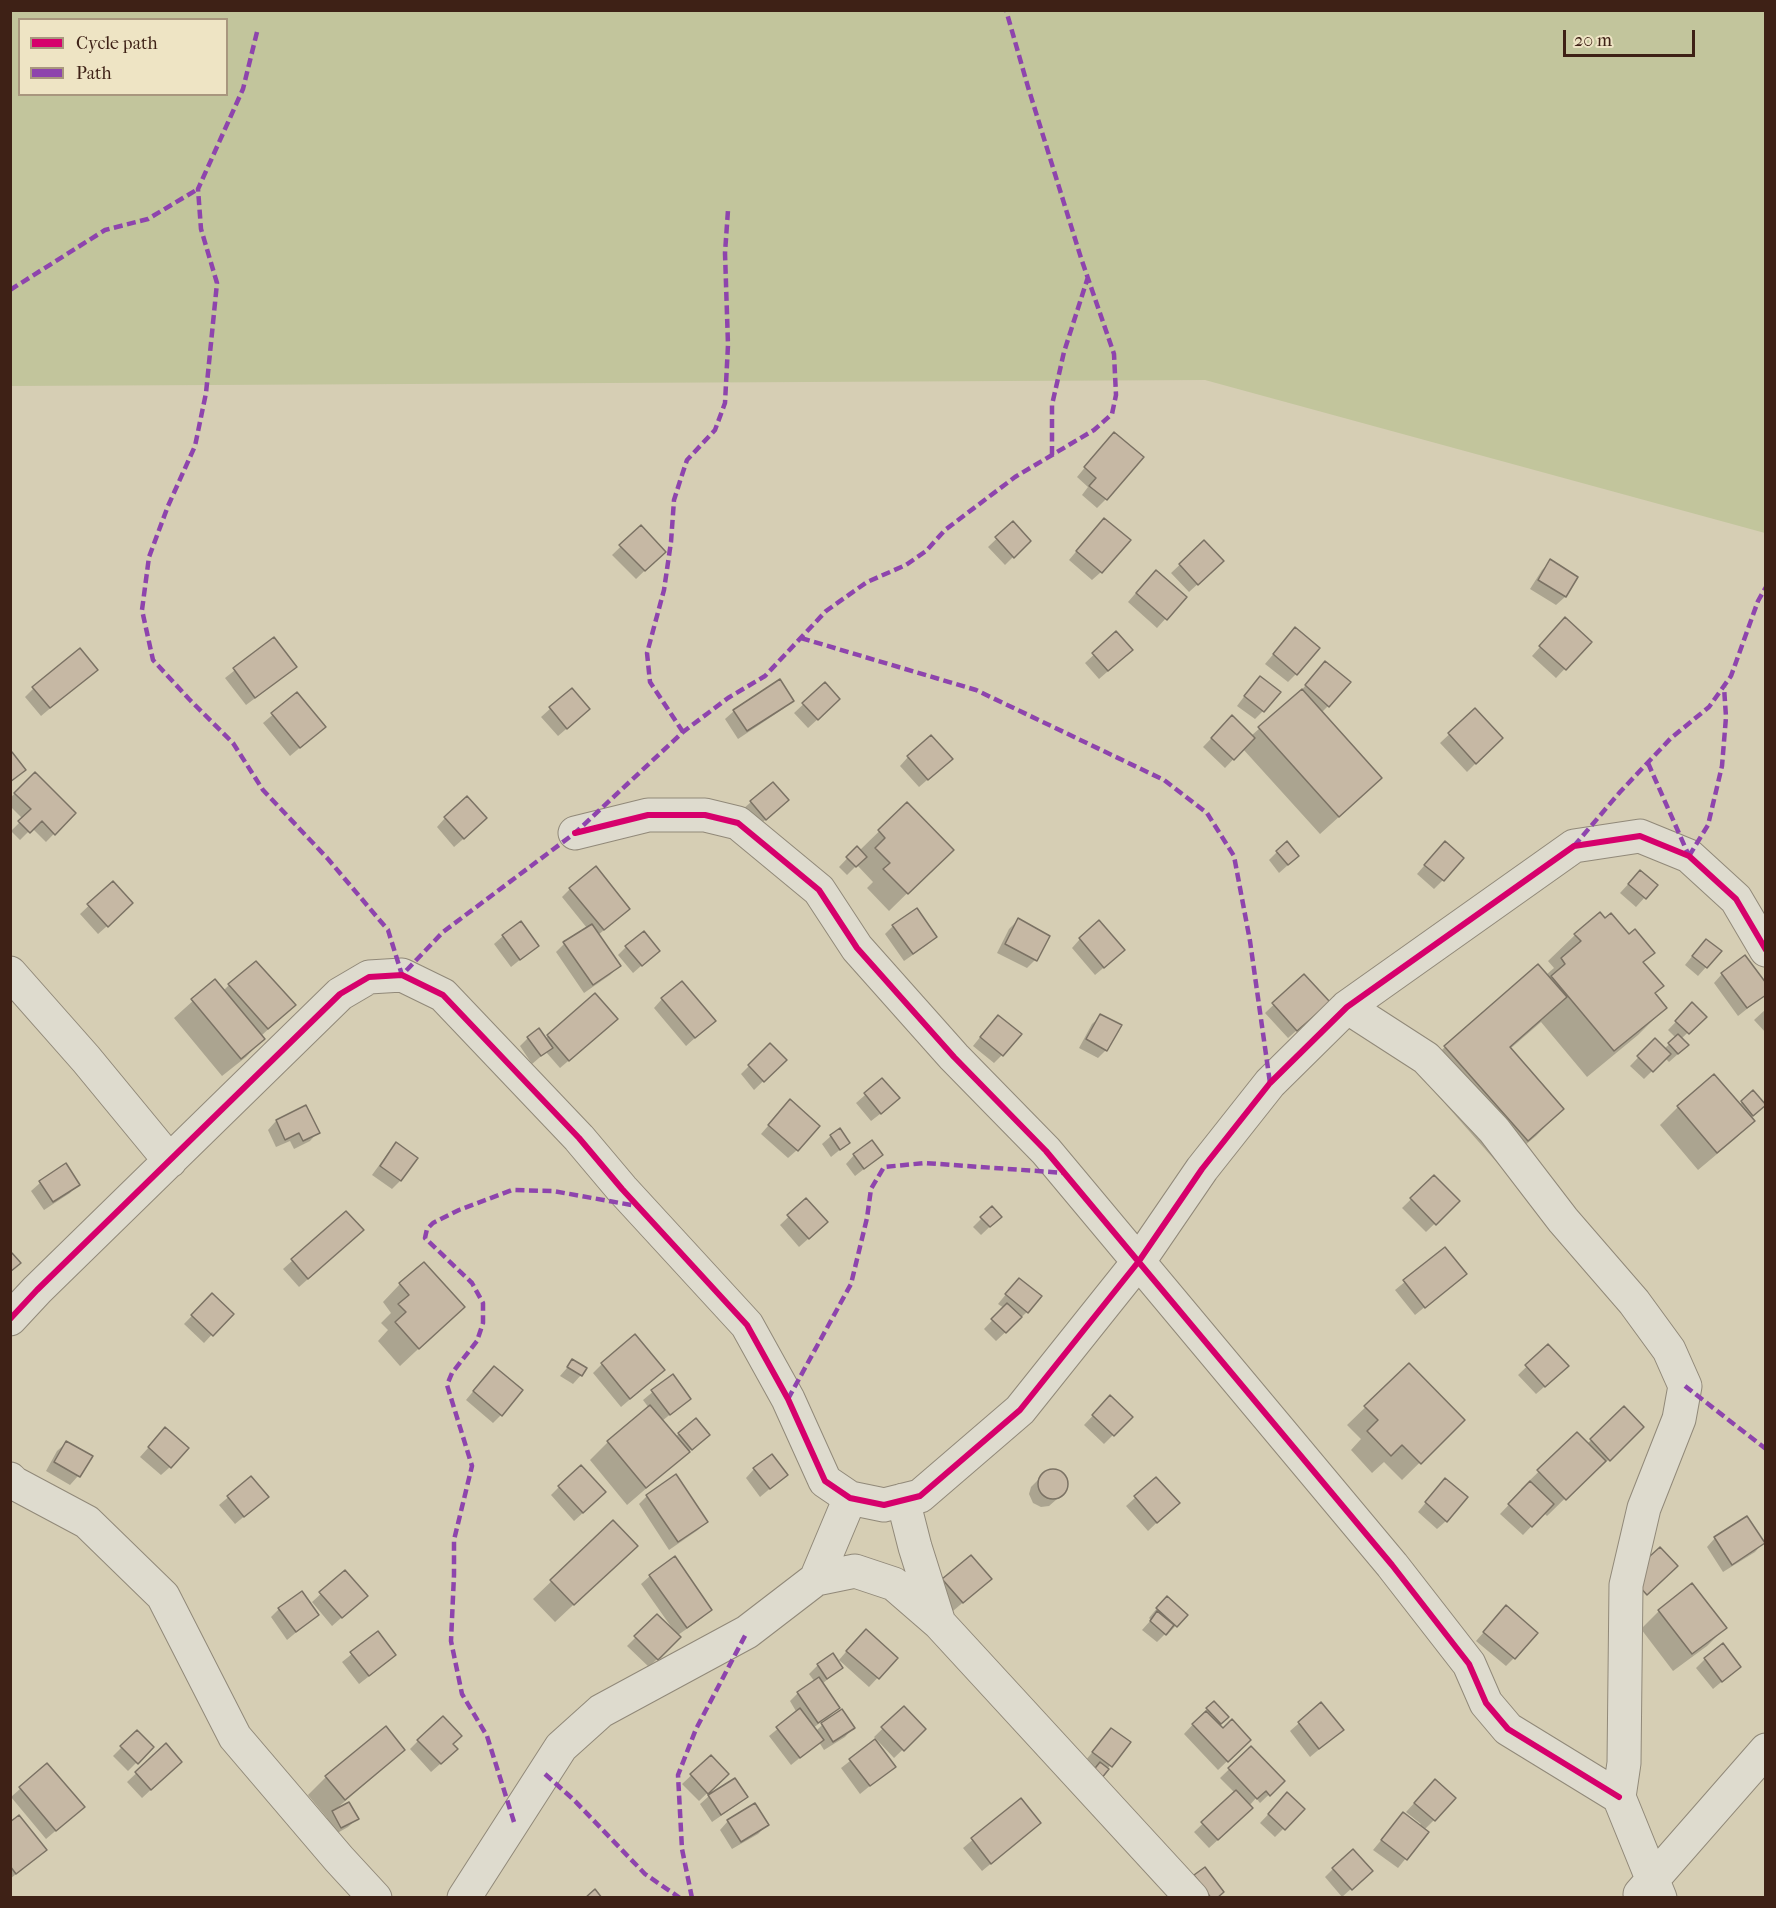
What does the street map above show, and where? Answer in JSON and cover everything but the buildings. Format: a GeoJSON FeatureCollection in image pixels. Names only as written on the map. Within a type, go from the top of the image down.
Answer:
{"type":"FeatureCollection","features":[{"type":"Feature","properties":{"kind":"street"},"geometry":{"type":"LineString","coordinates":[[575,833],[648,815],[705,815],[738,823],[819,890],[857,948],[954,1057],[1046,1151],[1392,1565],[1469,1664],[1486,1703],[1508,1729],[1619,1797]]}},
{"type":"Feature","properties":{"kind":"street"},"geometry":{"type":"LineString","coordinates":[[10,1319],[340,994],[369,977],[402,975],[443,995],[579,1138],[622,1189],[747,1325],[788,1399],[825,1481],[850,1498],[884,1505],[920,1496],[1020,1410],[1139,1261],[1202,1169],[1270,1083],[1347,1007],[1574,846],[1640,836],[1689,856],[1736,899],[1766,950]]}},
{"type":"Feature","properties":{"kind":"street"},"geometry":{"type":"LineString","coordinates":[[10,973],[86,1059],[170,1161]]}},
{"type":"Feature","properties":{"kind":"street"},"geometry":{"type":"LineString","coordinates":[[1347,1007],[1426,1058],[1494,1130],[1563,1220],[1634,1302],[1669,1350],[1685,1386],[1679,1419],[1644,1508],[1626,1585],[1624,1763],[1619,1797],[1650,1891]]}},
{"type":"Feature","properties":{"kind":"street"},"geometry":{"type":"LineString","coordinates":[[10,1479],[87,1522],[163,1596],[235,1737],[375,1898]]}},
{"type":"Feature","properties":{"kind":"street"},"geometry":{"type":"LineString","coordinates":[[816,1579],[850,1498]]}},
{"type":"Feature","properties":{"kind":"street"},"geometry":{"type":"LineString","coordinates":[[903,1500],[939,1623]]}},
{"type":"Feature","properties":{"kind":"street"},"geometry":{"type":"LineString","coordinates":[[464,1898],[561,1747],[601,1711],[747,1632],[816,1579],[855,1571],[894,1584],[939,1623],[1191,1898]]}},
{"type":"Feature","properties":{"kind":"street"},"geometry":{"type":"LineString","coordinates":[[1650,1891],[1766,1750]]}},
{"type":"Feature","properties":{"kind":"green space"},"geometry":{"type":"Polygon","coordinates":[[[10,11],[1765,11],[1765,533],[1205,380],[11,386],[10,11]]]}},
{"type":"Feature","properties":{"kind":"marked path"},"geometry":{"type":"LineString","coordinates":[[257,32],[243,89],[198,189],[201,229],[217,283],[206,393],[195,446],[168,506],[149,557],[142,610],[153,660],[233,743],[263,790],[328,859],[388,930],[402,975],[443,932],[575,833],[683,732],[728,698],[765,676],[826,611],[867,582],[906,565],[926,551],[945,530],[1015,477],[1094,430],[1112,414],[1116,395],[1114,354],[1081,258],[1006,10]]}},
{"type":"Feature","properties":{"kind":"marked path"},"geometry":{"type":"LineString","coordinates":[[10,290],[105,230],[148,219],[198,189]]}},
{"type":"Feature","properties":{"kind":"marked path"},"geometry":{"type":"LineString","coordinates":[[683,732],[650,682],[647,653],[664,590],[674,500],[687,460],[715,430],[725,403],[728,345],[725,253],[728,210]]}},
{"type":"Feature","properties":{"kind":"marked path"},"geometry":{"type":"LineString","coordinates":[[1052,455],[1052,405],[1064,352],[1088,277]]}},
{"type":"Feature","properties":{"kind":"marked path"},"geometry":{"type":"LineString","coordinates":[[1574,846],[1620,792],[1671,738],[1709,707],[1731,676],[1758,601],[1766,587]]}},
{"type":"Feature","properties":{"kind":"marked path"},"geometry":{"type":"LineString","coordinates":[[801,638],[976,690],[1164,780],[1207,813],[1234,856],[1250,941],[1270,1083]]}},
{"type":"Feature","properties":{"kind":"marked path"},"geometry":{"type":"LineString","coordinates":[[1689,856],[1708,825],[1722,766],[1726,717],[1724,687]]}},
{"type":"Feature","properties":{"kind":"marked path"},"geometry":{"type":"LineString","coordinates":[[1648,763],[1689,856]]}},
{"type":"Feature","properties":{"kind":"marked path"},"geometry":{"type":"LineString","coordinates":[[788,1399],[851,1284],[867,1218],[871,1189],[884,1167],[925,1163],[1065,1173]]}},
{"type":"Feature","properties":{"kind":"marked path"},"geometry":{"type":"LineString","coordinates":[[514,1822],[487,1736],[462,1694],[451,1641],[454,1540],[472,1466],[447,1385],[452,1373],[477,1341],[483,1323],[483,1303],[472,1283],[425,1238],[427,1229],[433,1223],[459,1210],[512,1190],[553,1191],[637,1206]]}},
{"type":"Feature","properties":{"kind":"marked path"},"geometry":{"type":"LineString","coordinates":[[1685,1386],[1766,1449]]}},
{"type":"Feature","properties":{"kind":"marked path"},"geometry":{"type":"LineString","coordinates":[[692,1898],[682,1849],[678,1775],[696,1729],[747,1632]]}},
{"type":"Feature","properties":{"kind":"marked path"},"geometry":{"type":"LineString","coordinates":[[545,1774],[574,1800],[645,1874],[680,1898]]}},
{"type":"Feature","properties":{"kind":"cycle path"},"geometry":{"type":"LineString","coordinates":[[575,833],[648,815],[705,815],[738,823],[819,890],[857,948],[954,1057],[1046,1151],[1392,1565],[1469,1664],[1486,1703],[1508,1729],[1619,1797]]}},
{"type":"Feature","properties":{"kind":"cycle path"},"geometry":{"type":"LineString","coordinates":[[10,1319],[340,994],[369,977],[402,975],[443,995],[579,1138],[622,1189],[747,1325],[788,1399],[825,1481],[850,1498],[884,1505],[920,1496],[1020,1410],[1139,1261],[1202,1169],[1270,1083],[1347,1007],[1574,846],[1640,836],[1689,856],[1736,899],[1766,950]]}}]}
